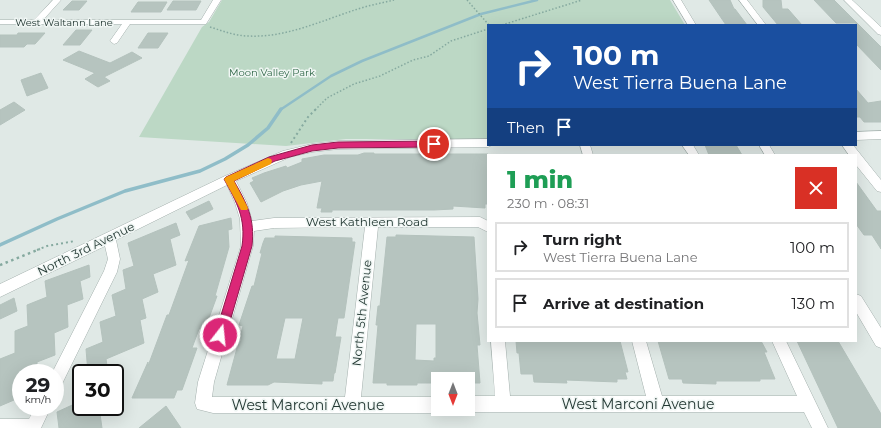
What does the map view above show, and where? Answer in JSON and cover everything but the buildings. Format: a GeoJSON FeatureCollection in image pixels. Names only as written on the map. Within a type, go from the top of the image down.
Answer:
{"type":"FeatureCollection","features":[{"type":"Feature","properties":{"kind":"street"},"geometry":{"type":"LineString","coordinates":[[36,22],[57,0]]}},
{"type":"Feature","properties":{"kind":"street"},"geometry":{"type":"LineString","coordinates":[[205,23],[206,18],[216,0]]}},
{"type":"Feature","properties":{"kind":"street"},"geometry":{"type":"LineString","coordinates":[[677,0],[691,24]]}},
{"type":"Feature","properties":{"kind":"street"},"geometry":{"type":"LineString","coordinates":[[743,0],[761,24]]}},
{"type":"Feature","properties":{"kind":"street"},"geometry":{"type":"LineString","coordinates":[[848,0],[881,32]]}},
{"type":"Feature","properties":{"kind":"street","name":"West Waltann Lane"},"geometry":{"type":"LineString","coordinates":[[0,22],[205,23]]}},
{"type":"Feature","properties":{"kind":"street","name":"West Waltann Lane"},"geometry":{"type":"LineString","coordinates":[[114,41],[128,22]]}},
{"type":"Feature","properties":{"kind":"street"},"geometry":{"type":"LineString","coordinates":[[857,136],[881,135]]}},
{"type":"Feature","properties":{"kind":"street","name":"North 3rd Avenue"},"geometry":{"type":"LineString","coordinates":[[0,291],[229,179],[287,154],[326,146],[487,143]]}},
{"type":"Feature","properties":{"kind":"street"},"geometry":{"type":"LineString","coordinates":[[857,158],[881,188]]}},
{"type":"Feature","properties":{"kind":"street"},"geometry":{"type":"LineString","coordinates":[[229,179],[243,205],[248,227]]}},
{"type":"Feature","properties":{"kind":"street","name":"West Kathleen Road"},"geometry":{"type":"LineString","coordinates":[[248,227],[274,223],[372,222],[480,222],[487,225]]}},
{"type":"Feature","properties":{"kind":"street","name":"North 5th Avenue"},"geometry":{"type":"LineString","coordinates":[[352,405],[372,222]]}},
{"type":"Feature","properties":{"kind":"street","name":"West Marconi Avenue"},"geometry":{"type":"LineString","coordinates":[[248,227],[247,246],[206,382],[202,403],[213,405],[431,405]]}},
{"type":"Feature","properties":{"kind":"street"},"geometry":{"type":"LineString","coordinates":[[64,365],[110,272],[114,259],[109,238]]}},
{"type":"Feature","properties":{"kind":"street"},"geometry":{"type":"LineString","coordinates":[[857,302],[881,341]]}},
{"type":"Feature","properties":{"kind":"street"},"geometry":{"type":"LineString","coordinates":[[498,342],[503,404]]}},
{"type":"Feature","properties":{"kind":"street"},"geometry":{"type":"LineString","coordinates":[[639,342],[656,404]]}},
{"type":"Feature","properties":{"kind":"street"},"geometry":{"type":"LineString","coordinates":[[779,342],[820,428]]}},
{"type":"Feature","properties":{"kind":"street","name":"West Marconi Avenue"},"geometry":{"type":"LineString","coordinates":[[475,404],[808,404]]}},
{"type":"Feature","properties":{"kind":"street"},"geometry":{"type":"LineString","coordinates":[[0,427],[33,427],[38,416]]}},
{"type":"Feature","properties":{"kind":"path"},"geometry":{"type":"LineString","coordinates":[[205,23],[222,32],[235,35],[254,37],[271,35],[293,31],[360,8],[394,0]]}},
{"type":"Feature","properties":{"kind":"path"},"geometry":{"type":"LineString","coordinates":[[467,0],[488,24]]}},
{"type":"Feature","properties":{"kind":"path"},"geometry":{"type":"LineString","coordinates":[[505,24],[582,0]]}},
{"type":"Feature","properties":{"kind":"path"},"geometry":{"type":"LineString","coordinates":[[288,148],[308,117],[327,98],[354,84],[380,76],[403,64],[429,56],[451,41],[487,29]]}},
{"type":"Feature","properties":{"kind":"path"},"geometry":{"type":"LineString","coordinates":[[0,265],[47,246],[78,240]]}},
{"type":"Feature","properties":{"kind":"green space","name":"Moon Valley Park"},"geometry":{"type":"Polygon","coordinates":[[[222,0],[670,0],[684,24],[487,24],[487,139],[346,139],[286,146],[139,137],[202,27],[209,22],[222,0]]]}},
{"type":"Feature","properties":{"kind":"waterway"},"geometry":{"type":"LineString","coordinates":[[281,110],[331,76],[362,61],[481,14],[537,0]]}},
{"type":"Feature","properties":{"kind":"waterway"},"geometry":{"type":"LineString","coordinates":[[0,245],[57,219],[125,191],[200,171],[225,159],[248,145],[268,128],[281,110]]}},
{"type":"Feature","properties":{"kind":"slow traffic"},"geometry":{"type":"LineString","coordinates":[[244,208],[229,179],[268,161]]}},
{"type":"Feature","properties":{"kind":"route"},"geometry":{"type":"LineString","coordinates":[[220,335],[247,246],[248,236],[247,218],[243,205],[229,179],[272,159],[312,148],[338,145],[434,144]]}}]}
